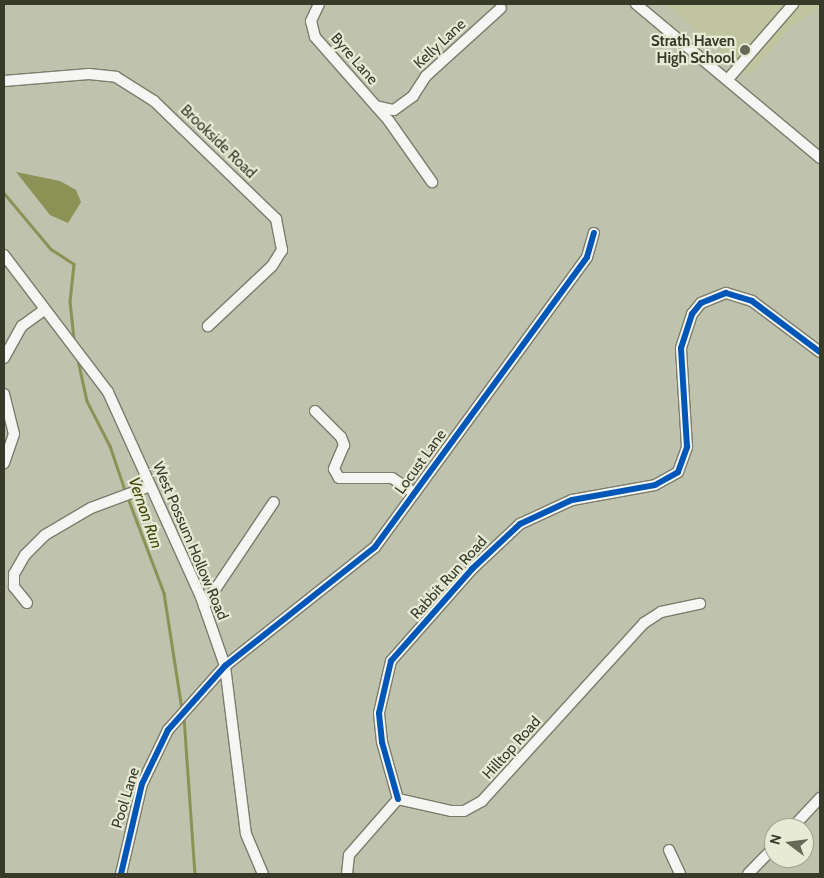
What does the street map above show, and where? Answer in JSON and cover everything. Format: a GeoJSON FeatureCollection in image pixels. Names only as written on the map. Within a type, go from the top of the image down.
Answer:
{"type":"FeatureCollection","features":[{"type":"Feature","properties":{"kind":"street","name":"Byre Lane"},"geometry":{"type":"LineString","coordinates":[[319,4],[311,21],[315,37],[375,106],[432,182]]}},
{"type":"Feature","properties":{"kind":"street"},"geometry":{"type":"LineString","coordinates":[[636,4],[729,78],[820,158]]}},
{"type":"Feature","properties":{"kind":"street"},"geometry":{"type":"LineString","coordinates":[[729,78],[793,4]]}},
{"type":"Feature","properties":{"kind":"street","name":"Kelly Lane"},"geometry":{"type":"LineString","coordinates":[[375,106],[394,110],[413,96],[426,76],[501,8]]}},
{"type":"Feature","properties":{"kind":"street","name":"Brookside Road"},"geometry":{"type":"LineString","coordinates":[[4,81],[89,74],[116,77],[154,101],[276,219],[282,250],[272,266],[208,326]]}},
{"type":"Feature","properties":{"kind":"street","name":"Locust Lane"},"geometry":{"type":"LineString","coordinates":[[225,666],[375,548],[586,257],[594,233]]}},
{"type":"Feature","properties":{"kind":"street","name":"West Possum Hollow Road"},"geometry":{"type":"LineString","coordinates":[[4,255],[108,392],[204,606],[225,666],[246,834],[263,874]]}},
{"type":"Feature","properties":{"kind":"street","name":"Rabbit Run Road"},"geometry":{"type":"LineString","coordinates":[[398,799],[382,742],[379,713],[391,662],[472,569],[520,524],[572,500],[655,485],[678,472],[686,447],[681,348],[692,314],[701,303],[726,293],[740,296],[766,309],[820,352]]}},
{"type":"Feature","properties":{"kind":"street"},"geometry":{"type":"LineString","coordinates":[[4,358],[22,326],[44,310]]}},
{"type":"Feature","properties":{"kind":"street"},"geometry":{"type":"LineString","coordinates":[[4,394],[14,434],[4,463]]}},
{"type":"Feature","properties":{"kind":"street"},"geometry":{"type":"LineString","coordinates":[[315,411],[341,437],[344,445],[334,469],[340,478],[392,478],[414,493]]}},
{"type":"Feature","properties":{"kind":"street"},"geometry":{"type":"LineString","coordinates":[[27,603],[13,580],[32,548],[61,523],[150,486]]}},
{"type":"Feature","properties":{"kind":"street"},"geometry":{"type":"LineString","coordinates":[[204,606],[274,502]]}},
{"type":"Feature","properties":{"kind":"street","name":"Hilltop Road"},"geometry":{"type":"LineString","coordinates":[[398,799],[451,811],[464,811],[482,801],[644,623],[661,612],[700,604]]}},
{"type":"Feature","properties":{"kind":"street","name":"Pool Lane"},"geometry":{"type":"LineString","coordinates":[[120,873],[152,757],[183,714],[225,666]]}},
{"type":"Feature","properties":{"kind":"street"},"geometry":{"type":"LineString","coordinates":[[801,818],[820,798]]}},
{"type":"Feature","properties":{"kind":"street"},"geometry":{"type":"LineString","coordinates":[[347,874],[349,855],[398,799]]}},
{"type":"Feature","properties":{"kind":"street"},"geometry":{"type":"LineString","coordinates":[[669,850],[680,874]]}},
{"type":"Feature","properties":{"kind":"street"},"geometry":{"type":"LineString","coordinates":[[748,874],[764,857]]}},
{"type":"Feature","properties":{"kind":"shaded area","name":"Strath Haven High School"},"geometry":{"type":"Polygon","coordinates":[[[666,4],[820,4],[820,8],[793,25],[749,76],[666,4]]]}},
{"type":"Feature","properties":{"kind":"shaded area"},"geometry":{"type":"Polygon","coordinates":[[[16,172],[60,181],[76,190],[81,202],[68,223],[50,215],[16,172]]]}},
{"type":"Feature","properties":{"kind":"waterway","name":"Vernon Run"},"geometry":{"type":"LineString","coordinates":[[4,193],[51,249],[74,264],[70,301],[74,340]]}},
{"type":"Feature","properties":{"kind":"waterway","name":"Vernon Run"},"geometry":{"type":"LineString","coordinates":[[78,360],[87,401],[110,446],[126,493]]}},
{"type":"Feature","properties":{"kind":"waterway","name":"Vernon Run"},"geometry":{"type":"LineString","coordinates":[[128,498],[164,593],[182,709]]}},
{"type":"Feature","properties":{"kind":"waterway","name":"Vernon Run"},"geometry":{"type":"LineString","coordinates":[[184,717],[195,874]]}},
{"type":"Feature","properties":{"kind":"cycle path"},"geometry":{"type":"LineString","coordinates":[[121,874],[142,784],[168,730],[225,666],[375,547],[587,257],[594,233]]}},
{"type":"Feature","properties":{"kind":"cycle path"},"geometry":{"type":"LineString","coordinates":[[398,799],[382,742],[379,713],[391,661],[472,569],[520,524],[572,500],[655,485],[678,472],[687,447],[681,348],[692,314],[701,303],[726,293],[752,301],[820,352]]}},
{"type":"Feature","properties":{"kind":"place","name":"Strath Haven High School"},"geometry":{"type":"Point","coordinates":[745,50]}}]}
